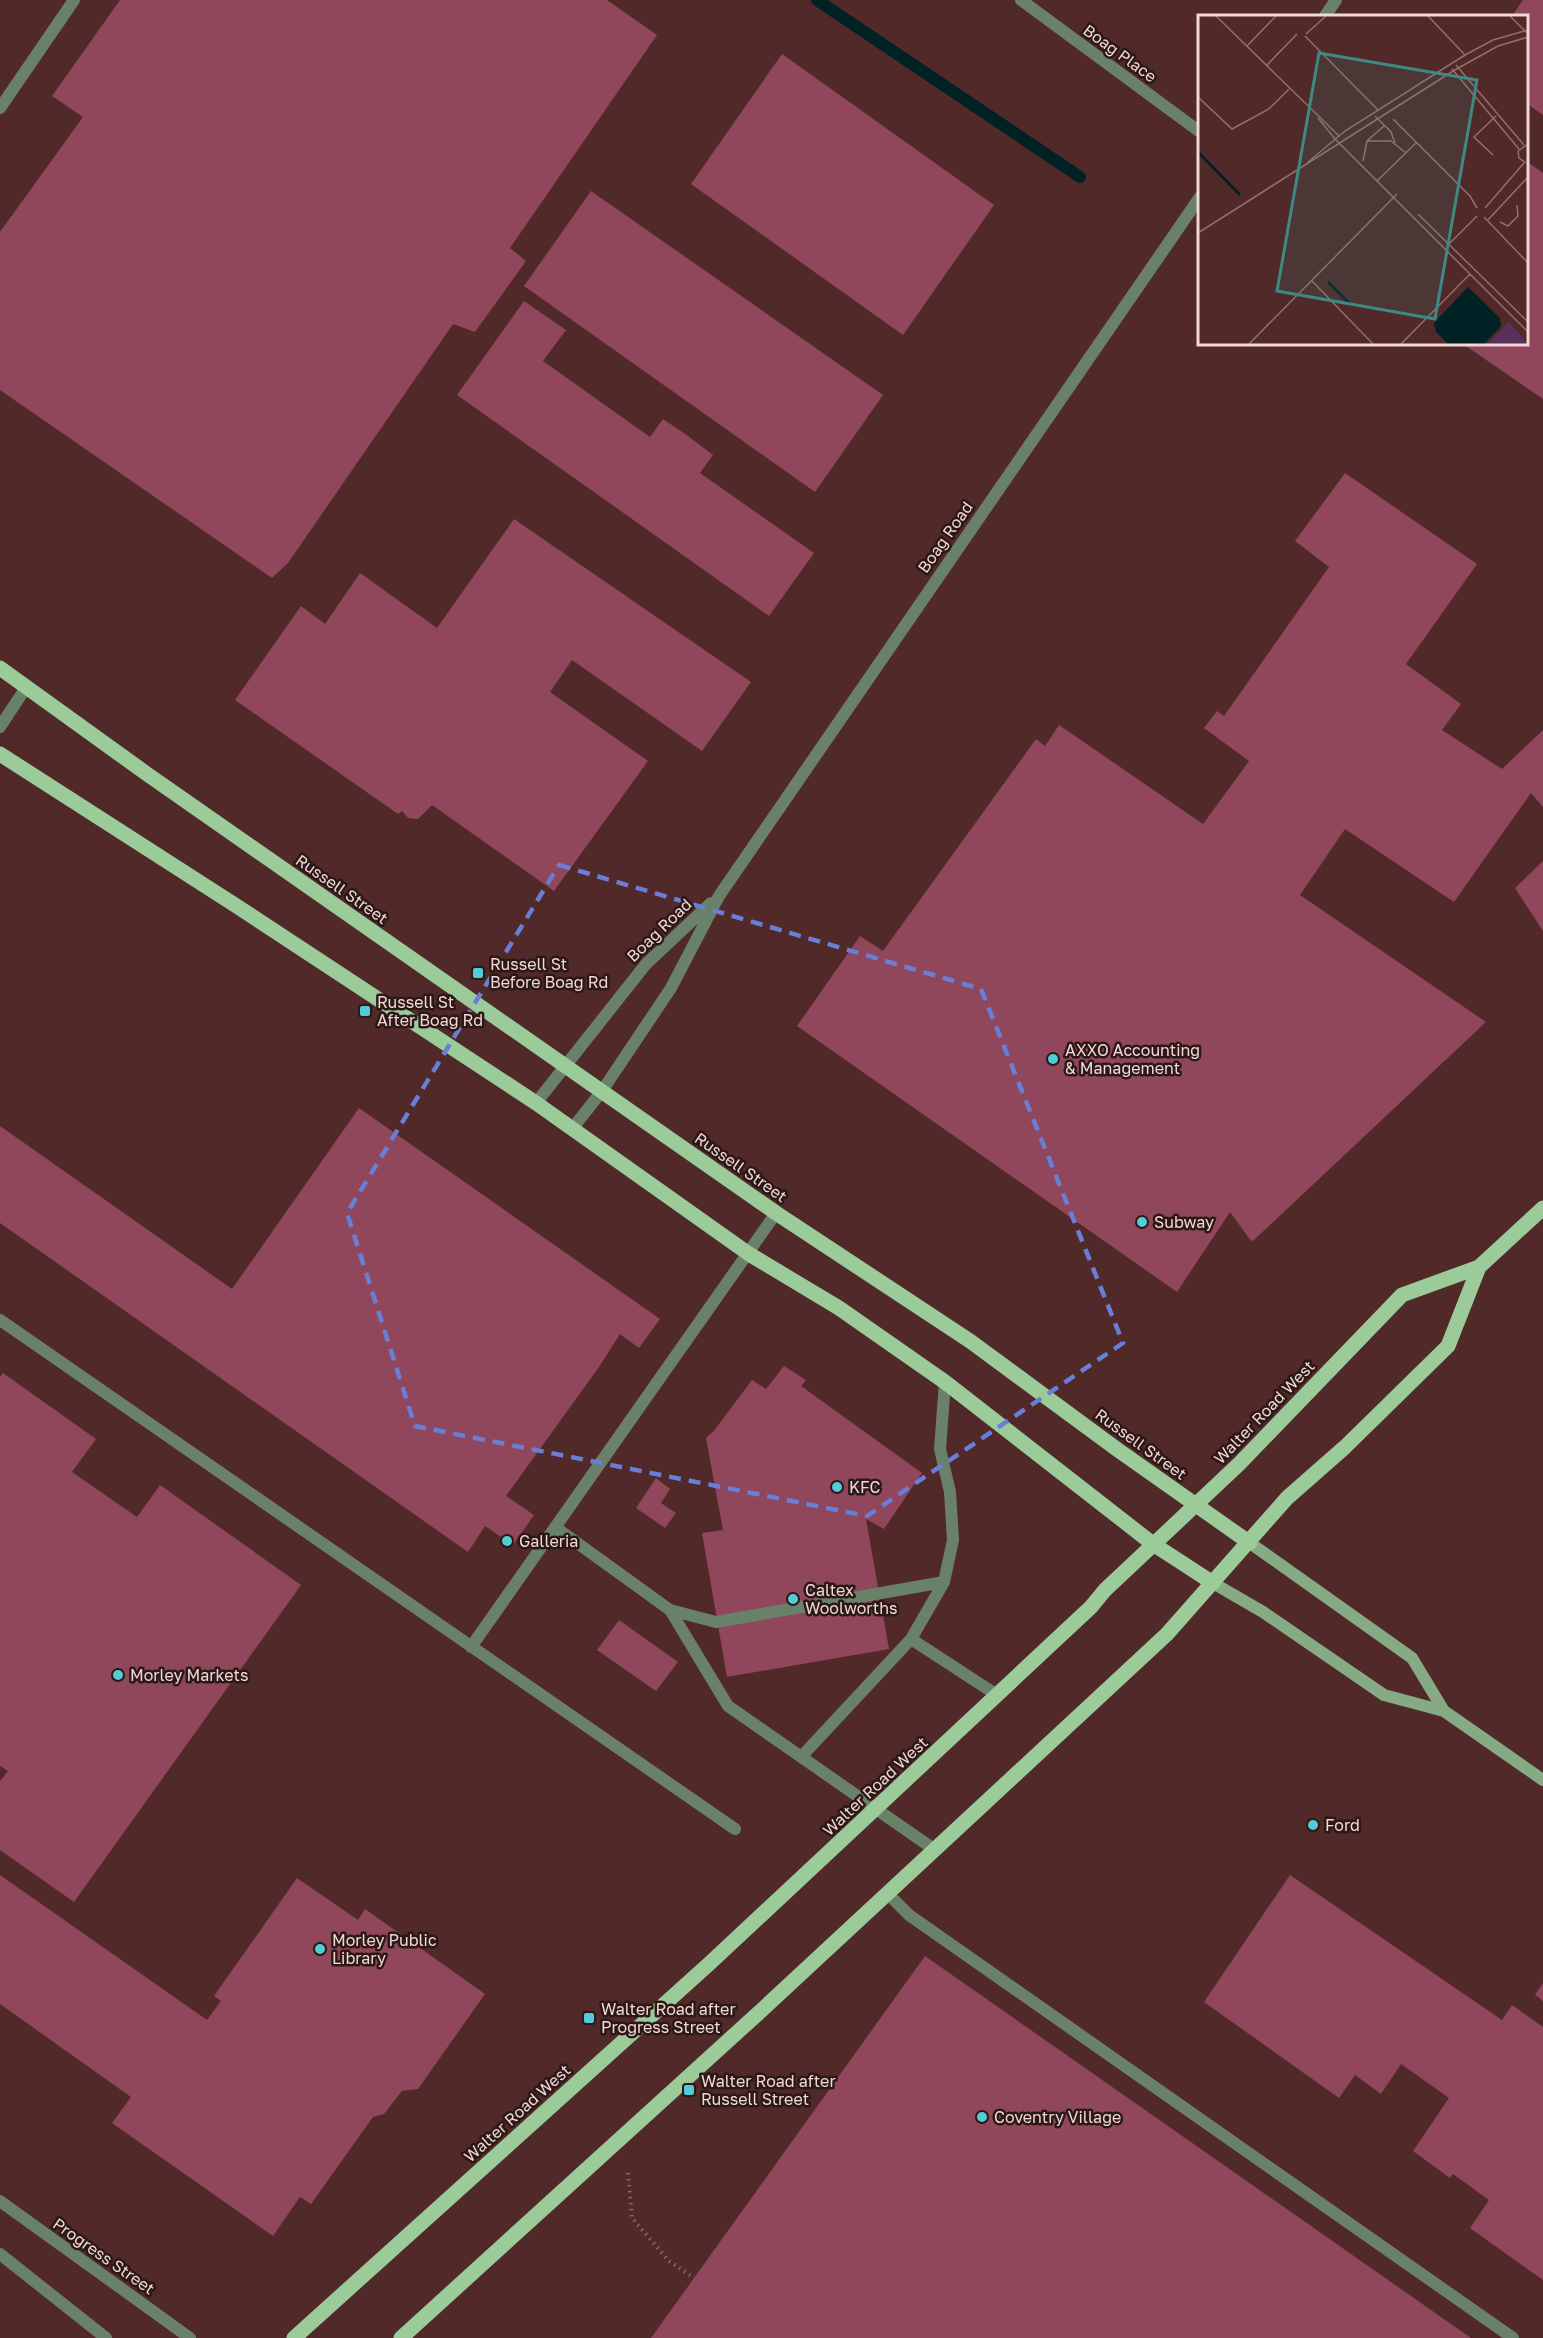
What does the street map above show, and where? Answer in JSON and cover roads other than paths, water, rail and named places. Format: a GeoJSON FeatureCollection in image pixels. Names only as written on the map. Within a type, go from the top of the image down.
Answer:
{"type":"FeatureCollection","features":[{"type":"Feature","properties":{"kind":"main road","name":"Russell Street"},"geometry":{"type":"LineString","coordinates":[[0,668],[321,896],[776,1213],[970,1341],[1250,1543]]}},
{"type":"Feature","properties":{"kind":"main road","name":"Russell Street"},"geometry":{"type":"LineString","coordinates":[[0,754],[536,1103],[749,1254],[839,1308],[945,1382],[1153,1544],[1213,1583]]}},
{"type":"Feature","properties":{"kind":"main road","name":"Walter Road West"},"geometry":{"type":"LineString","coordinates":[[294,2338],[702,1971],[877,1810],[1239,1464],[1402,1295],[1479,1267],[1543,1208]]}},
{"type":"Feature","properties":{"kind":"main road","name":"Walter Road West"},"geometry":{"type":"LineString","coordinates":[[401,2338],[888,1894],[1167,1634],[1250,1543],[1287,1498],[1345,1447],[1448,1346],[1479,1267]]}},
{"type":"Feature","properties":{"kind":"street"},"geometry":{"type":"LineString","coordinates":[[0,108],[74,0]]}},
{"type":"Feature","properties":{"kind":"street","name":"Boag Place"},"geometry":{"type":"LineString","coordinates":[[1021,0],[1198,131]]}},
{"type":"Feature","properties":{"kind":"street"},"geometry":{"type":"LineString","coordinates":[[1326,15],[1336,0]]}},
{"type":"Feature","properties":{"kind":"street","name":"Boag Road"},"geometry":{"type":"LineString","coordinates":[[572,1129],[602,1091],[670,988],[718,896],[1198,200]]}},
{"type":"Feature","properties":{"kind":"street"},"geometry":{"type":"LineString","coordinates":[[0,727],[27,686]]}},
{"type":"Feature","properties":{"kind":"street","name":"Boag Road"},"geometry":{"type":"LineString","coordinates":[[536,1103],[646,964],[718,896]]}},
{"type":"Feature","properties":{"kind":"street"},"geometry":{"type":"LineString","coordinates":[[471,1647],[776,1213]]}},
{"type":"Feature","properties":{"kind":"street"},"geometry":{"type":"LineString","coordinates":[[0,1320],[735,1829]]}},
{"type":"Feature","properties":{"kind":"street"},"geometry":{"type":"LineString","coordinates":[[801,1757],[911,1639],[944,1582],[953,1540],[950,1492],[940,1449],[945,1382]]}},
{"type":"Feature","properties":{"kind":"street"},"geometry":{"type":"LineString","coordinates":[[555,1527],[670,1610],[716,1622],[944,1582]]}},
{"type":"Feature","properties":{"kind":"street","name":"Russell Street"},"geometry":{"type":"LineString","coordinates":[[1250,1543],[1412,1658],[1444,1711]]}},
{"type":"Feature","properties":{"kind":"street","name":"Russell Street"},"geometry":{"type":"LineString","coordinates":[[1213,1583],[1263,1612],[1384,1695],[1444,1711],[1543,1780]]}},
{"type":"Feature","properties":{"kind":"street"},"geometry":{"type":"LineString","coordinates":[[670,1610],[728,1706],[935,1850]]}},
{"type":"Feature","properties":{"kind":"street"},"geometry":{"type":"LineString","coordinates":[[911,1639],[997,1695]]}},
{"type":"Feature","properties":{"kind":"street"},"geometry":{"type":"LineString","coordinates":[[888,1894],[909,1915],[1513,2338]]}},
{"type":"Feature","properties":{"kind":"street","name":"Progress Street"},"geometry":{"type":"LineString","coordinates":[[0,2201],[190,2338]]}},
{"type":"Feature","properties":{"kind":"street"},"geometry":{"type":"LineString","coordinates":[[0,2254],[106,2338]]}},
{"type":"Feature","properties":{"kind":"waterway"},"geometry":{"type":"LineString","coordinates":[[817,0],[1080,177]]}},
{"type":"Feature","properties":{"kind":"place","name":"Russell St Before Boag Rd"},"geometry":{"type":"Point","coordinates":[478,973]}},
{"type":"Feature","properties":{"kind":"place","name":"Russell St After Boag Rd"},"geometry":{"type":"Point","coordinates":[365,1011]}},
{"type":"Feature","properties":{"kind":"place","name":"AXXO Accounting & Management"},"geometry":{"type":"Point","coordinates":[1053,1059]}},
{"type":"Feature","properties":{"kind":"place","name":"Subway"},"geometry":{"type":"Point","coordinates":[1142,1222]}},
{"type":"Feature","properties":{"kind":"place","name":"KFC"},"geometry":{"type":"Point","coordinates":[837,1487]}},
{"type":"Feature","properties":{"kind":"place","name":"Galleria"},"geometry":{"type":"Point","coordinates":[507,1541]}},
{"type":"Feature","properties":{"kind":"place","name":"Caltex Woolworths"},"geometry":{"type":"Point","coordinates":[793,1599]}},
{"type":"Feature","properties":{"kind":"place","name":"Morley Markets"},"geometry":{"type":"Point","coordinates":[118,1675]}},
{"type":"Feature","properties":{"kind":"place","name":"Ford"},"geometry":{"type":"Point","coordinates":[1313,1825]}},
{"type":"Feature","properties":{"kind":"place","name":"Morley Public Library"},"geometry":{"type":"Point","coordinates":[320,1949]}},
{"type":"Feature","properties":{"kind":"place","name":"Walter Road after Progress Street"},"geometry":{"type":"Point","coordinates":[589,2018]}},
{"type":"Feature","properties":{"kind":"place","name":"Walter Road after Russell Street"},"geometry":{"type":"Point","coordinates":[689,2090]}},
{"type":"Feature","properties":{"kind":"place","name":"Coventry Village"},"geometry":{"type":"Point","coordinates":[982,2117]}}]}
